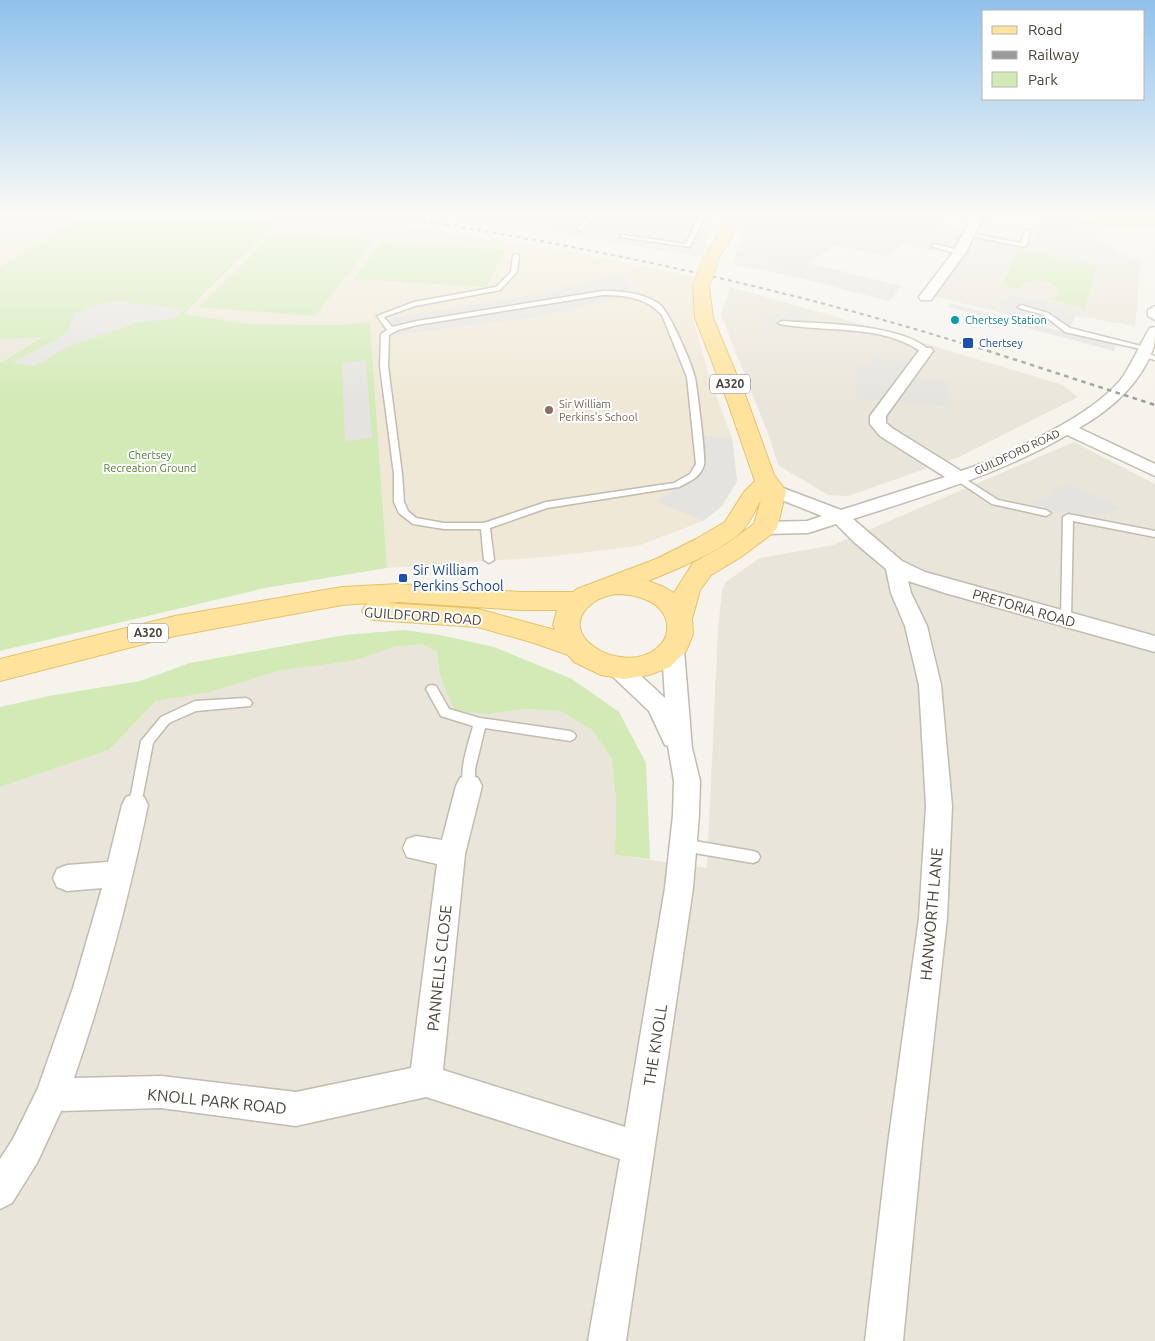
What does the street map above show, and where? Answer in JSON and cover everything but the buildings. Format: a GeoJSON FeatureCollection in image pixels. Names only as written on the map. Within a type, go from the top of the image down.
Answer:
{"type":"FeatureCollection","features":[{"type":"Feature","properties":{"kind":"main road","name":"A320"},"geometry":{"type":"LineString","coordinates":[[704,279],[701,286],[704,318],[770,487]]}},
{"type":"Feature","properties":{"kind":"main road"},"geometry":{"type":"LineString","coordinates":[[574,647],[568,636],[566,623],[569,611],[577,601],[599,588],[613,585],[673,561],[704,545],[733,527],[752,497],[770,487]]}},
{"type":"Feature","properties":{"kind":"main road"},"geometry":{"type":"LineString","coordinates":[[673,650],[679,640],[681,630],[680,618],[688,589],[702,569],[733,551],[765,528],[770,487]]}},
{"type":"Feature","properties":{"kind":"main road"},"geometry":{"type":"LineString","coordinates":[[613,585],[630,585],[654,593],[673,606],[680,618]]}},
{"type":"Feature","properties":{"kind":"main road","name":"GUILDFORD ROAD"},"geometry":{"type":"LineString","coordinates":[[0,670],[175,626],[342,596],[399,593],[521,601],[577,601]]}},
{"type":"Feature","properties":{"kind":"main road","name":"GUILDFORD ROAD"},"geometry":{"type":"LineString","coordinates":[[298,604],[340,611],[383,611],[478,618],[540,635],[574,647]]}},
{"type":"Feature","properties":{"kind":"main road","name":"A320"},"geometry":{"type":"LineString","coordinates":[[574,647],[586,658],[618,668],[634,668],[649,665],[663,659],[673,650]]}},
{"type":"Feature","properties":{"kind":"street"},"geometry":{"type":"LineString","coordinates":[[926,297],[940,279]]}},
{"type":"Feature","properties":{"kind":"street"},"geometry":{"type":"LineString","coordinates":[[1155,310],[1155,316]]}},
{"type":"Feature","properties":{"kind":"street","name":"GUILDFORD ROAD"},"geometry":{"type":"LineString","coordinates":[[765,528],[808,526],[912,494],[990,467],[1067,428],[1108,401],[1130,378],[1148,353],[1155,331]]}},
{"type":"Feature","properties":{"kind":"street"},"geometry":{"type":"LineString","coordinates":[[926,351],[878,416],[878,424],[886,432],[959,478]]}},
{"type":"Feature","properties":{"kind":"street"},"geometry":{"type":"LineString","coordinates":[[1067,428],[1155,471]]}},
{"type":"Feature","properties":{"kind":"street"},"geometry":{"type":"LineString","coordinates":[[770,487],[840,516],[861,538],[895,566]]}},
{"type":"Feature","properties":{"kind":"street","name":"PRETORIA ROAD"},"geometry":{"type":"LineString","coordinates":[[895,566],[918,577],[952,588],[1155,644]]}},
{"type":"Feature","properties":{"kind":"street","name":"HANWORTH LANE"},"geometry":{"type":"LineString","coordinates":[[884,1341],[905,1144],[933,918],[939,806],[930,685],[916,626],[901,592],[895,566]]}},
{"type":"Feature","properties":{"kind":"street","name":"THE KNOLL"},"geometry":{"type":"LineString","coordinates":[[607,1341],[639,1148],[677,897],[683,845],[687,781],[680,748],[673,650]]}},
{"type":"Feature","properties":{"kind":"street","name":"THE KNOLL"},"geometry":{"type":"LineString","coordinates":[[618,668],[657,705],[680,748]]}},
{"type":"Feature","properties":{"kind":"street","name":"PANNELLS CLOSE"},"geometry":{"type":"LineString","coordinates":[[426,1082],[452,854],[470,786]]}},
{"type":"Feature","properties":{"kind":"street"},"geometry":{"type":"LineString","coordinates":[[0,1191],[25,1151],[52,1095],[75,1034],[101,947],[135,805]]}},
{"type":"Feature","properties":{"kind":"street"},"geometry":{"type":"LineString","coordinates":[[416,848],[452,854]]}},
{"type":"Feature","properties":{"kind":"street"},"geometry":{"type":"LineString","coordinates":[[67,878],[120,874]]}},
{"type":"Feature","properties":{"kind":"street","name":"KNOLL PARK ROAD"},"geometry":{"type":"LineString","coordinates":[[52,1095],[161,1092],[296,1109],[426,1082],[465,1092],[639,1148]]}},
{"type":"Feature","properties":{"kind":"lane"},"geometry":{"type":"LineString","coordinates":[[390,330],[380,316],[414,304],[498,290],[508,279]]}},
{"type":"Feature","properties":{"kind":"lane"},"geometry":{"type":"LineString","coordinates":[[604,293],[617,293],[643,298],[657,305],[665,314],[691,377],[700,464],[694,476],[676,485],[546,505],[485,526],[444,526],[422,523],[407,516],[400,506],[384,366],[385,336],[390,330],[417,323],[604,293]]}},
{"type":"Feature","properties":{"kind":"lane"},"geometry":{"type":"LineString","coordinates":[[1021,307],[1046,314],[1068,330],[1148,353]]}},
{"type":"Feature","properties":{"kind":"lane"},"geometry":{"type":"LineString","coordinates":[[782,323],[886,334],[921,346],[926,351]]}},
{"type":"Feature","properties":{"kind":"lane"},"geometry":{"type":"LineString","coordinates":[[959,478],[995,502],[1046,513]]}},
{"type":"Feature","properties":{"kind":"lane"},"geometry":{"type":"LineString","coordinates":[[1066,620],[1068,517],[1155,534]]}},
{"type":"Feature","properties":{"kind":"lane"},"geometry":{"type":"LineString","coordinates":[[485,526],[489,560]]}},
{"type":"Feature","properties":{"kind":"lane"},"geometry":{"type":"LineString","coordinates":[[432,689],[445,712],[480,723],[570,736]]}},
{"type":"Feature","properties":{"kind":"lane"},"geometry":{"type":"LineString","coordinates":[[135,805],[147,741],[165,720],[195,706],[246,703]]}},
{"type":"Feature","properties":{"kind":"lane"},"geometry":{"type":"LineString","coordinates":[[470,786],[469,769],[480,723]]}},
{"type":"Feature","properties":{"kind":"lane"},"geometry":{"type":"LineString","coordinates":[[683,845],[753,858]]}},
{"type":"Feature","properties":{"kind":"shaded area","name":"Sir William Perkins's School"},"geometry":{"type":"Polygon","coordinates":[[[222,279],[695,279],[692,285],[694,323],[711,382],[732,438],[737,481],[722,506],[703,521],[638,546],[546,557],[387,568],[370,322],[336,325],[248,324],[183,315],[222,279]]]}},
{"type":"Feature","properties":{"kind":"shaded area"},"geometry":{"type":"Polygon","coordinates":[[[604,279],[625,279],[630,287],[622,298],[536,317],[394,335],[381,320],[509,299],[604,279]]]}},
{"type":"Feature","properties":{"kind":"shaded area"},"geometry":{"type":"Polygon","coordinates":[[[802,279],[872,279],[902,286],[889,301],[802,279]]]}},
{"type":"Feature","properties":{"kind":"shaded area"},"geometry":{"type":"Polygon","coordinates":[[[940,279],[1139,279],[1135,326],[1076,316],[1058,306],[1010,293],[998,312],[933,296],[940,279]]]}},
{"type":"Feature","properties":{"kind":"shaded area"},"geometry":{"type":"Polygon","coordinates":[[[730,287],[1063,385],[1078,397],[959,457],[848,496],[828,495],[778,465],[769,436],[721,315],[730,287]]]}},
{"type":"Feature","properties":{"kind":"shaded area"},"geometry":{"type":"Polygon","coordinates":[[[1010,293],[1058,306],[1076,316],[1068,331],[998,312],[1010,293]]]}},
{"type":"Feature","properties":{"kind":"shaded area"},"geometry":{"type":"Polygon","coordinates":[[[118,301],[184,309],[174,319],[138,322],[67,347],[35,366],[12,363],[67,333],[75,314],[98,304],[118,301]]]}},
{"type":"Feature","properties":{"kind":"shaded area"},"geometry":{"type":"Polygon","coordinates":[[[950,303],[1116,345],[1114,351],[948,307],[950,303]]]}},
{"type":"Feature","properties":{"kind":"shaded area"},"geometry":{"type":"Polygon","coordinates":[[[788,309],[807,310],[807,318],[810,321],[831,323],[832,332],[764,326],[765,313],[787,315],[788,309]]]}},
{"type":"Feature","properties":{"kind":"shaded area"},"geometry":{"type":"Polygon","coordinates":[[[43,336],[2,361],[0,363],[0,339],[43,336]]]}},
{"type":"Feature","properties":{"kind":"shaded area"},"geometry":{"type":"Polygon","coordinates":[[[873,358],[909,362],[912,377],[946,382],[951,407],[858,397],[856,366],[874,368],[873,358]]]}},
{"type":"Feature","properties":{"kind":"shaded area"},"geometry":{"type":"Polygon","coordinates":[[[366,360],[372,438],[345,441],[342,363],[366,360]]]}},
{"type":"Feature","properties":{"kind":"shaded area"},"geometry":{"type":"Polygon","coordinates":[[[696,435],[732,438],[737,481],[722,506],[703,521],[656,501],[687,481],[697,467],[696,435]]]}},
{"type":"Feature","properties":{"kind":"shaded area"},"geometry":{"type":"Polygon","coordinates":[[[1074,442],[1155,484],[1155,1341],[0,1341],[0,787],[109,750],[156,701],[207,693],[282,670],[346,662],[393,647],[422,644],[437,652],[438,667],[489,714],[528,709],[560,711],[592,730],[612,759],[616,801],[615,855],[707,868],[718,630],[722,591],[727,581],[760,558],[833,545],[1074,442]]]}},
{"type":"Feature","properties":{"kind":"shaded area"},"geometry":{"type":"Polygon","coordinates":[[[1068,483],[1123,509],[1093,517],[1052,510],[1031,503],[1054,494],[1050,491],[1068,483]]]}},
{"type":"Feature","properties":{"kind":"green space","name":"Chertsey Recreation Ground"},"geometry":{"type":"Polygon","coordinates":[[[0,279],[220,279],[184,314],[248,324],[336,325],[370,322],[387,568],[265,588],[0,651],[0,363],[42,337],[0,339],[0,279]]]}},
{"type":"Feature","properties":{"kind":"green space"},"geometry":{"type":"Polygon","coordinates":[[[228,279],[344,279],[315,316],[199,307],[228,279]]]}},
{"type":"Feature","properties":{"kind":"green space"},"geometry":{"type":"Polygon","coordinates":[[[354,279],[490,279],[486,287],[354,279]]]}},
{"type":"Feature","properties":{"kind":"green space"},"geometry":{"type":"Polygon","coordinates":[[[1005,279],[1093,279],[1085,308],[1049,298],[1059,296],[1058,290],[1051,283],[1045,281],[1022,284],[1020,290],[1003,284],[1005,279]]]}},
{"type":"Feature","properties":{"kind":"green space"},"geometry":{"type":"Polygon","coordinates":[[[404,630],[440,635],[494,647],[572,679],[619,712],[646,763],[650,859],[615,855],[616,801],[612,759],[592,730],[560,711],[528,709],[489,714],[456,711],[443,683],[437,652],[422,644],[393,647],[346,662],[282,670],[207,693],[156,701],[109,750],[0,787],[0,707],[49,696],[140,681],[190,663],[345,635],[404,630]]]}},
{"type":"Feature","properties":{"kind":"railway"},"geometry":{"type":"LineString","coordinates":[[721,279],[830,305],[974,347]]}},
{"type":"Feature","properties":{"kind":"railway"},"geometry":{"type":"LineString","coordinates":[[970,345],[1155,405]]}},
{"type":"Feature","properties":{"kind":"place","name":"Chertsey Station"},"geometry":{"type":"Point","coordinates":[955,320]}},
{"type":"Feature","properties":{"kind":"place","name":"Chertsey"},"geometry":{"type":"Point","coordinates":[968,343]}},
{"type":"Feature","properties":{"kind":"place","name":"Sir William Perkins's School"},"geometry":{"type":"Point","coordinates":[549,410]}},
{"type":"Feature","properties":{"kind":"place","name":"Sir William Perkins School"},"geometry":{"type":"Point","coordinates":[403,578]}}]}
